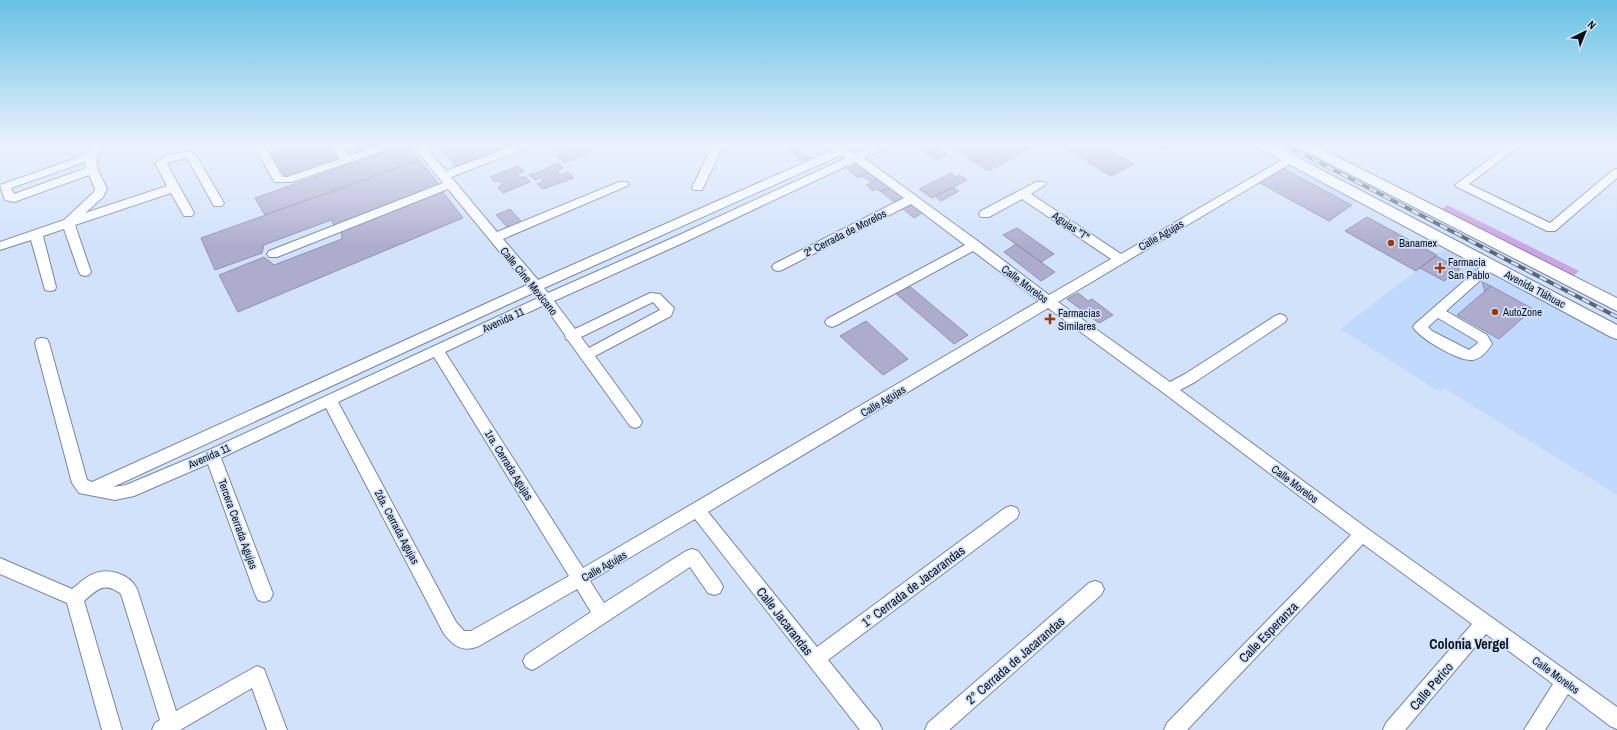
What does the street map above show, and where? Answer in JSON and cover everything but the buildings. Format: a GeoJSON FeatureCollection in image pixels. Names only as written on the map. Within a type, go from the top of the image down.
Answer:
{"type":"FeatureCollection","features":[{"type":"Feature","properties":{"kind":"main road","name":"Avenida Tláhuac"},"geometry":{"type":"LineString","coordinates":[[1327,178],[1617,333]]}},
{"type":"Feature","properties":{"kind":"main road","name":"Avenida Tláhuac"},"geometry":{"type":"LineString","coordinates":[[1369,178],[1617,305]]}},
{"type":"Feature","properties":{"kind":"street"},"geometry":{"type":"LineString","coordinates":[[28,178],[5,186],[9,197],[14,198],[70,178]]}},
{"type":"Feature","properties":{"kind":"street"},"geometry":{"type":"LineString","coordinates":[[68,223],[99,194],[101,189],[96,178]]}},
{"type":"Feature","properties":{"kind":"street"},"geometry":{"type":"LineString","coordinates":[[169,178],[188,213]]}},
{"type":"Feature","properties":{"kind":"street"},"geometry":{"type":"LineString","coordinates":[[204,178],[218,203]]}},
{"type":"Feature","properties":{"kind":"street"},"geometry":{"type":"LineString","coordinates":[[278,178],[279,180],[294,178]]}},
{"type":"Feature","properties":{"kind":"street"},"geometry":{"type":"LineString","coordinates":[[273,254],[451,178]]}},
{"type":"Feature","properties":{"kind":"street"},"geometry":{"type":"LineString","coordinates":[[698,188],[702,178]]}},
{"type":"Feature","properties":{"kind":"street","name":"Avenida 11"},"geometry":{"type":"LineString","coordinates":[[95,488],[534,287],[669,228],[772,178]]}},
{"type":"Feature","properties":{"kind":"street","name":"Avenida 11"},"geometry":{"type":"LineString","coordinates":[[95,488],[109,494],[128,491],[212,455],[546,299],[681,239],[811,178]]}},
{"type":"Feature","properties":{"kind":"street","name":"Calle Morelos"},"geometry":{"type":"LineString","coordinates":[[884,178],[1362,534],[1484,624],[1617,719]]}},
{"type":"Feature","properties":{"kind":"street","name":"Calle Agujas"},"geometry":{"type":"LineString","coordinates":[[473,640],[698,511],[1258,178]]}},
{"type":"Feature","properties":{"kind":"street"},"geometry":{"type":"LineString","coordinates":[[1471,178],[1462,185],[1551,228],[1610,178]]}},
{"type":"Feature","properties":{"kind":"street","name":"Calle Cine Mexicano"},"geometry":{"type":"LineString","coordinates":[[447,180],[534,287],[546,299],[571,336],[635,422]]}},
{"type":"Feature","properties":{"kind":"street"},"geometry":{"type":"LineString","coordinates":[[494,238],[623,184]]}},
{"type":"Feature","properties":{"kind":"street"},"geometry":{"type":"LineString","coordinates":[[985,214],[1040,184]]}},
{"type":"Feature","properties":{"kind":"street"},"geometry":{"type":"LineString","coordinates":[[0,246],[174,188]]}},
{"type":"Feature","properties":{"kind":"street","name":"Agujas \"T\""},"geometry":{"type":"LineString","coordinates":[[1023,194],[1120,259]]}},
{"type":"Feature","properties":{"kind":"street","name":"2ª Cerrada de Morelos"},"geometry":{"type":"LineString","coordinates":[[778,267],[911,199]]}},
{"type":"Feature","properties":{"kind":"street"},"geometry":{"type":"LineString","coordinates":[[68,223],[85,272]]}},
{"type":"Feature","properties":{"kind":"street"},"geometry":{"type":"LineString","coordinates":[[669,228],[681,239]]}},
{"type":"Feature","properties":{"kind":"street"},"geometry":{"type":"LineString","coordinates":[[36,234],[50,287]]}},
{"type":"Feature","properties":{"kind":"street"},"geometry":{"type":"LineString","coordinates":[[832,322],[975,245]]}},
{"type":"Feature","properties":{"kind":"street"},"geometry":{"type":"LineString","coordinates":[[1438,312],[1490,265]]}},
{"type":"Feature","properties":{"kind":"street"},"geometry":{"type":"LineString","coordinates":[[571,336],[650,298],[655,297],[667,308],[666,313],[586,355]]}},
{"type":"Feature","properties":{"kind":"street"},"geometry":{"type":"LineString","coordinates":[[1170,390],[1180,382],[1190,378],[1280,319]]}},
{"type":"Feature","properties":{"kind":"street"},"geometry":{"type":"LineString","coordinates":[[42,343],[80,483],[85,488],[95,488]]}},
{"type":"Feature","properties":{"kind":"street","name":"1ra. Cerrada Agujas"},"geometry":{"type":"LineString","coordinates":[[437,350],[602,614]]}},
{"type":"Feature","properties":{"kind":"street","name":"2da. Cerrada Agujas"},"geometry":{"type":"LineString","coordinates":[[330,401],[450,628],[460,639],[473,640]]}},
{"type":"Feature","properties":{"kind":"street","name":"Tercera Cerrada Agujas"},"geometry":{"type":"LineString","coordinates":[[212,455],[264,594]]}},
{"type":"Feature","properties":{"kind":"street","name":"Calle Jacarandas"},"geometry":{"type":"LineString","coordinates":[[698,511],[872,730]]}},
{"type":"Feature","properties":{"kind":"street","name":"1° Cerrada de Jacarandas"},"geometry":{"type":"LineString","coordinates":[[815,659],[1011,513]]}},
{"type":"Feature","properties":{"kind":"street","name":"Calle Esperanza"},"geometry":{"type":"LineString","coordinates":[[1174,730],[1362,534]]}},
{"type":"Feature","properties":{"kind":"street"},"geometry":{"type":"LineString","coordinates":[[532,661],[692,556],[714,587]]}},
{"type":"Feature","properties":{"kind":"street"},"geometry":{"type":"LineString","coordinates":[[0,566],[74,598]]}},
{"type":"Feature","properties":{"kind":"street"},"geometry":{"type":"LineString","coordinates":[[74,598],[97,580],[116,580],[128,590],[167,727],[257,676],[277,730]]}},
{"type":"Feature","properties":{"kind":"street","name":"2° Cerrada de Jacarandas"},"geometry":{"type":"LineString","coordinates":[[935,730],[1095,589]]}},
{"type":"Feature","properties":{"kind":"street"},"geometry":{"type":"LineString","coordinates":[[74,598],[112,730]]}},
{"type":"Feature","properties":{"kind":"street","name":"Calle Perico"},"geometry":{"type":"LineString","coordinates":[[1393,730],[1484,624]]}},
{"type":"Feature","properties":{"kind":"street"},"geometry":{"type":"LineString","coordinates":[[1534,730],[1565,682]]}},
{"type":"Feature","properties":{"kind":"shaded area"},"geometry":{"type":"Polygon","coordinates":[[[1268,178],[1320,178],[1360,199],[1329,221],[1260,183],[1268,178]]]}},
{"type":"Feature","properties":{"kind":"shaded area"},"geometry":{"type":"Polygon","coordinates":[[[1447,205],[1579,271],[1571,278],[1440,211],[1447,205]]]}},
{"type":"Feature","properties":{"kind":"shaded area"},"geometry":{"type":"Polygon","coordinates":[[[1449,246],[1617,335],[1617,495],[1444,388],[1440,392],[1340,329],[1449,246]]]}},
{"type":"Feature","properties":{"kind":"railway"},"geometry":{"type":"LineString","coordinates":[[1350,178],[1617,317]]}},
{"type":"Feature","properties":{"kind":"place","name":"Banamex"},"geometry":{"type":"Point","coordinates":[1391,243]}},
{"type":"Feature","properties":{"kind":"place","name":"Farmacia San Pablo"},"geometry":{"type":"Point","coordinates":[1440,268]}},
{"type":"Feature","properties":{"kind":"place","name":"AutoZone"},"geometry":{"type":"Point","coordinates":[1495,312]}},
{"type":"Feature","properties":{"kind":"place","name":"Farmacias Similares"},"geometry":{"type":"Point","coordinates":[1050,319]}},
{"type":"Feature","properties":{"kind":"district","name":"Colonia Vergel"},"geometry":{"type":"Point","coordinates":[1469,644]}}]}
